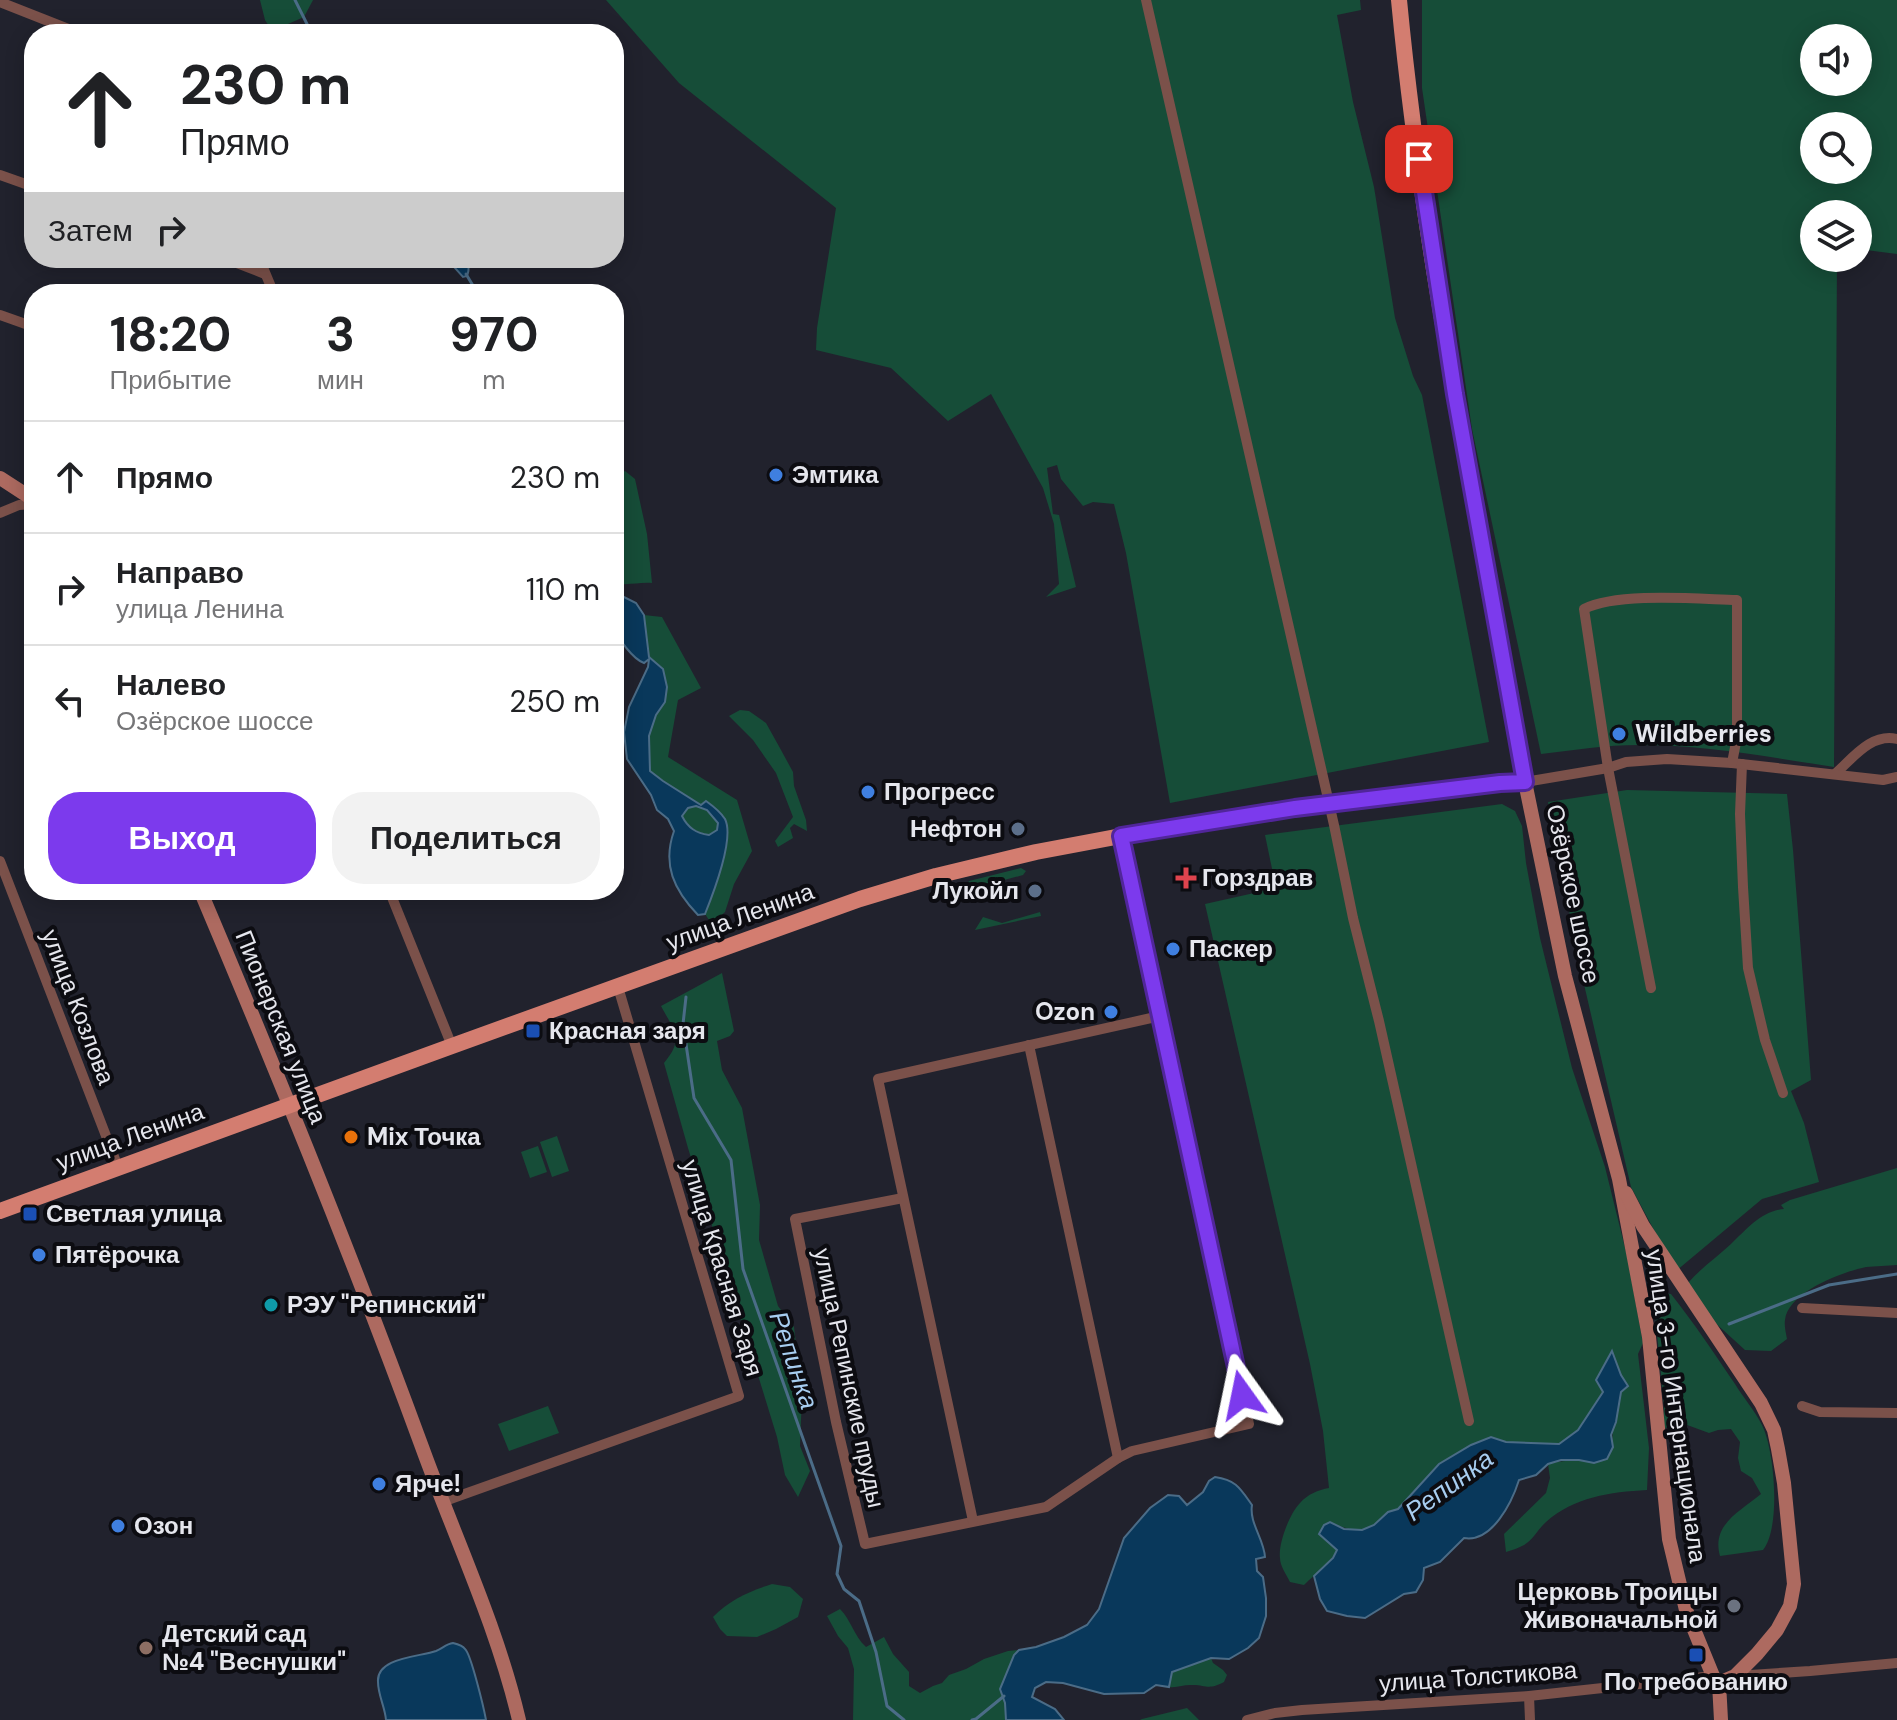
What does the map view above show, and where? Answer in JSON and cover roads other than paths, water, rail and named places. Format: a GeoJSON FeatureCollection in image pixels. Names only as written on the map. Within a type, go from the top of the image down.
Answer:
{"type":"FeatureCollection","features":[{"type":"Feature","properties":{"kind":"main road","name":"Озёрское шоссе"},"geometry":{"type":"LineString","coordinates":[[1399,0],[1432,254],[1525,782],[1565,976],[1619,1179]]}},
{"type":"Feature","properties":{"kind":"main road"},"geometry":{"type":"LineString","coordinates":[[0,478],[24,495]]}},
{"type":"Feature","properties":{"kind":"main road","name":"улица Ленина"},"geometry":{"type":"LineString","coordinates":[[0,1211],[875,894],[936,876],[1121,836],[1328,803],[1525,782]]}},
{"type":"Feature","properties":{"kind":"main road","name":"Пионерская улица"},"geometry":{"type":"LineString","coordinates":[[204,900],[349,1255],[498,1643],[519,1720]]}},
{"type":"Feature","properties":{"kind":"main road","name":"улица 3-го Интернационала"},"geometry":{"type":"LineString","coordinates":[[1619,1179],[1643,1226],[1761,1403],[1774,1430],[1784,1483],[1794,1584],[1790,1606],[1777,1630],[1757,1654],[1735,1676],[1716,1680]]}},
{"type":"Feature","properties":{"kind":"main road","name":"улица 3-го Интернационала"},"geometry":{"type":"LineString","coordinates":[[1619,1179],[1649,1337],[1669,1539],[1686,1610],[1716,1680],[1721,1720]]}},
{"type":"Feature","properties":{"kind":"street"},"geometry":{"type":"LineString","coordinates":[[1146,0],[1469,1421]]}},
{"type":"Feature","properties":{"kind":"street"},"geometry":{"type":"LineString","coordinates":[[0,2],[56,24]]}},
{"type":"Feature","properties":{"kind":"street"},"geometry":{"type":"LineString","coordinates":[[0,175],[24,183]]}},
{"type":"Feature","properties":{"kind":"street"},"geometry":{"type":"LineString","coordinates":[[250,268],[265,274]]}},
{"type":"Feature","properties":{"kind":"street"},"geometry":{"type":"LineString","coordinates":[[263,268],[270,284]]}},
{"type":"Feature","properties":{"kind":"street"},"geometry":{"type":"LineString","coordinates":[[0,315],[24,323]]}},
{"type":"Feature","properties":{"kind":"street"},"geometry":{"type":"LineString","coordinates":[[0,513],[24,504]]}},
{"type":"Feature","properties":{"kind":"street"},"geometry":{"type":"LineString","coordinates":[[1651,988],[1608,768],[1584,609],[1594,604],[1632,599],[1737,600],[1737,763],[1748,968],[1765,1040],[1783,1093]]}},
{"type":"Feature","properties":{"kind":"street"},"geometry":{"type":"LineString","coordinates":[[1835,774],[1871,742],[1885,736],[1897,739]]}},
{"type":"Feature","properties":{"kind":"street"},"geometry":{"type":"LineString","coordinates":[[1525,782],[1626,762],[1667,759],[1737,763],[1883,780],[1897,777]]}},
{"type":"Feature","properties":{"kind":"street"},"geometry":{"type":"LineString","coordinates":[[973,1521],[878,1079],[1160,1016],[1121,836]]}},
{"type":"Feature","properties":{"kind":"street","name":"улица Козлова"},"geometry":{"type":"LineString","coordinates":[[0,861],[118,1167]]}},
{"type":"Feature","properties":{"kind":"street"},"geometry":{"type":"LineString","coordinates":[[393,900],[452,1046]]}},
{"type":"Feature","properties":{"kind":"street","name":"улица Красная Заря"},"geometry":{"type":"LineString","coordinates":[[442,1502],[739,1396],[618,987]]}},
{"type":"Feature","properties":{"kind":"street","name":"улица Репинские пруды"},"geometry":{"type":"LineString","coordinates":[[903,1198],[795,1219],[836,1422],[865,1544],[1046,1507],[1132,1451],[1249,1424],[1160,1016]]}},
{"type":"Feature","properties":{"kind":"street"},"geometry":{"type":"LineString","coordinates":[[1029,1045],[1118,1458]]}},
{"type":"Feature","properties":{"kind":"street"},"geometry":{"type":"LineString","coordinates":[[1802,1308],[1897,1313]]}},
{"type":"Feature","properties":{"kind":"street"},"geometry":{"type":"LineString","coordinates":[[1802,1406],[1820,1412],[1897,1413]]}},
{"type":"Feature","properties":{"kind":"street"},"geometry":{"type":"LineString","coordinates":[[1735,1676],[1897,1663]]}},
{"type":"Feature","properties":{"kind":"street","name":"улица Толстикова"},"geometry":{"type":"LineString","coordinates":[[1247,1720],[1302,1710],[1529,1696],[1716,1680]]}},
{"type":"Feature","properties":{"kind":"street"},"geometry":{"type":"LineString","coordinates":[[1529,1696],[1530,1720]]}},
{"type":"Feature","properties":{"kind":"water"},"geometry":{"type":"Polygon","coordinates":[[[455,268],[468,268],[467,276],[463,277],[455,268]]]}},
{"type":"Feature","properties":{"kind":"water"},"geometry":{"type":"Polygon","coordinates":[[[624,597],[636,603],[644,615],[649,657],[663,669],[667,687],[665,702],[656,715],[649,736],[650,771],[701,805],[706,801],[725,819],[725,853],[705,914],[698,915],[682,896],[670,866],[674,831],[668,819],[657,810],[651,795],[627,759],[624,732],[629,707],[649,659],[644,663],[626,648],[624,597]],[[696,806],[688,808],[682,816],[693,829],[709,835],[717,830],[718,823],[707,810],[696,806]]]}},
{"type":"Feature","properties":{"kind":"water"},"geometry":{"type":"Polygon","coordinates":[[[1612,1351],[1628,1386],[1621,1392],[1611,1435],[1613,1447],[1607,1459],[1594,1463],[1561,1460],[1548,1464],[1536,1475],[1519,1480],[1506,1509],[1492,1528],[1474,1538],[1464,1538],[1440,1562],[1424,1568],[1423,1580],[1416,1592],[1404,1594],[1365,1618],[1327,1611],[1314,1576],[1337,1550],[1319,1534],[1324,1525],[1330,1522],[1344,1529],[1362,1530],[1374,1525],[1388,1512],[1398,1509],[1439,1464],[1491,1437],[1506,1442],[1559,1444],[1578,1430],[1603,1392],[1596,1380],[1612,1351]]]}},
{"type":"Feature","properties":{"kind":"water"},"geometry":{"type":"Polygon","coordinates":[[[1215,1477],[1237,1486],[1252,1505],[1265,1557],[1256,1559],[1266,1598],[1266,1616],[1259,1638],[1229,1659],[1211,1658],[1172,1672],[1169,1687],[1156,1685],[1144,1693],[1104,1694],[1063,1683],[1046,1682],[1035,1688],[1032,1697],[1055,1709],[1064,1720],[1006,1720],[1000,1689],[1014,1655],[1019,1650],[1064,1637],[1087,1625],[1099,1609],[1124,1538],[1150,1508],[1168,1495],[1179,1496],[1187,1505],[1215,1477]]]}},
{"type":"Feature","properties":{"kind":"water"},"geometry":{"type":"Polygon","coordinates":[[[453,1643],[468,1653],[486,1720],[386,1720],[378,1682],[384,1667],[453,1643]]]}},
{"type":"Feature","properties":{"kind":"waterway","name":"Репинка"},"geometry":{"type":"LineString","coordinates":[[295,0],[307,24]]}},
{"type":"Feature","properties":{"kind":"waterway","name":"Репинка"},"geometry":{"type":"LineString","coordinates":[[466,274],[472,284]]}},
{"type":"Feature","properties":{"kind":"waterway","name":"Репинка"},"geometry":{"type":"LineString","coordinates":[[686,997],[683,1024],[694,1098],[731,1160],[743,1269],[841,1546],[837,1574],[844,1589],[859,1601],[876,1652],[887,1706],[904,1720]]}},
{"type":"Feature","properties":{"kind":"waterway","name":"Репинка"},"geometry":{"type":"LineString","coordinates":[[1729,1324],[1829,1285],[1897,1274]]}},
{"type":"Feature","properties":{"kind":"waterway","name":"Репинка"},"geometry":{"type":"LineString","coordinates":[[972,1720],[1004,1696]]}},
{"type":"Feature","properties":{"kind":"place","name":"Эмтика"},"geometry":{"type":"Point","coordinates":[776,475]}},
{"type":"Feature","properties":{"kind":"place","name":"Wildberries"},"geometry":{"type":"Point","coordinates":[1619,734]}},
{"type":"Feature","properties":{"kind":"place","name":"Прогресс"},"geometry":{"type":"Point","coordinates":[868,792]}},
{"type":"Feature","properties":{"kind":"place","name":"Нефтон"},"geometry":{"type":"Point","coordinates":[1018,829]}},
{"type":"Feature","properties":{"kind":"place","name":"Горздрав"},"geometry":{"type":"Point","coordinates":[1186,878]}},
{"type":"Feature","properties":{"kind":"place","name":"Лукойл"},"geometry":{"type":"Point","coordinates":[1035,891]}},
{"type":"Feature","properties":{"kind":"place","name":"Паскер"},"geometry":{"type":"Point","coordinates":[1173,949]}},
{"type":"Feature","properties":{"kind":"place","name":"Ozon"},"geometry":{"type":"Point","coordinates":[1111,1012]}},
{"type":"Feature","properties":{"kind":"place","name":"Красная заря"},"geometry":{"type":"Point","coordinates":[533,1031]}},
{"type":"Feature","properties":{"kind":"place","name":"Mix Точка"},"geometry":{"type":"Point","coordinates":[351,1137]}},
{"type":"Feature","properties":{"kind":"place","name":"Светлая улица"},"geometry":{"type":"Point","coordinates":[30,1214]}},
{"type":"Feature","properties":{"kind":"place","name":"Пятёрочка"},"geometry":{"type":"Point","coordinates":[39,1255]}},
{"type":"Feature","properties":{"kind":"place","name":"РЭУ \"Репинский\""},"geometry":{"type":"Point","coordinates":[271,1305]}},
{"type":"Feature","properties":{"kind":"place","name":"Ярче!"},"geometry":{"type":"Point","coordinates":[379,1484]}},
{"type":"Feature","properties":{"kind":"place","name":"Озон"},"geometry":{"type":"Point","coordinates":[118,1526]}},
{"type":"Feature","properties":{"kind":"place","name":"Церковь Троицы Живоначальной"},"geometry":{"type":"Point","coordinates":[1734,1606]}},
{"type":"Feature","properties":{"kind":"place","name":"Детский сад №4 \"Веснушки\""},"geometry":{"type":"Point","coordinates":[146,1648]}},
{"type":"Feature","properties":{"kind":"place","name":"По требованию"},"geometry":{"type":"Point","coordinates":[1696,1655]}}]}
